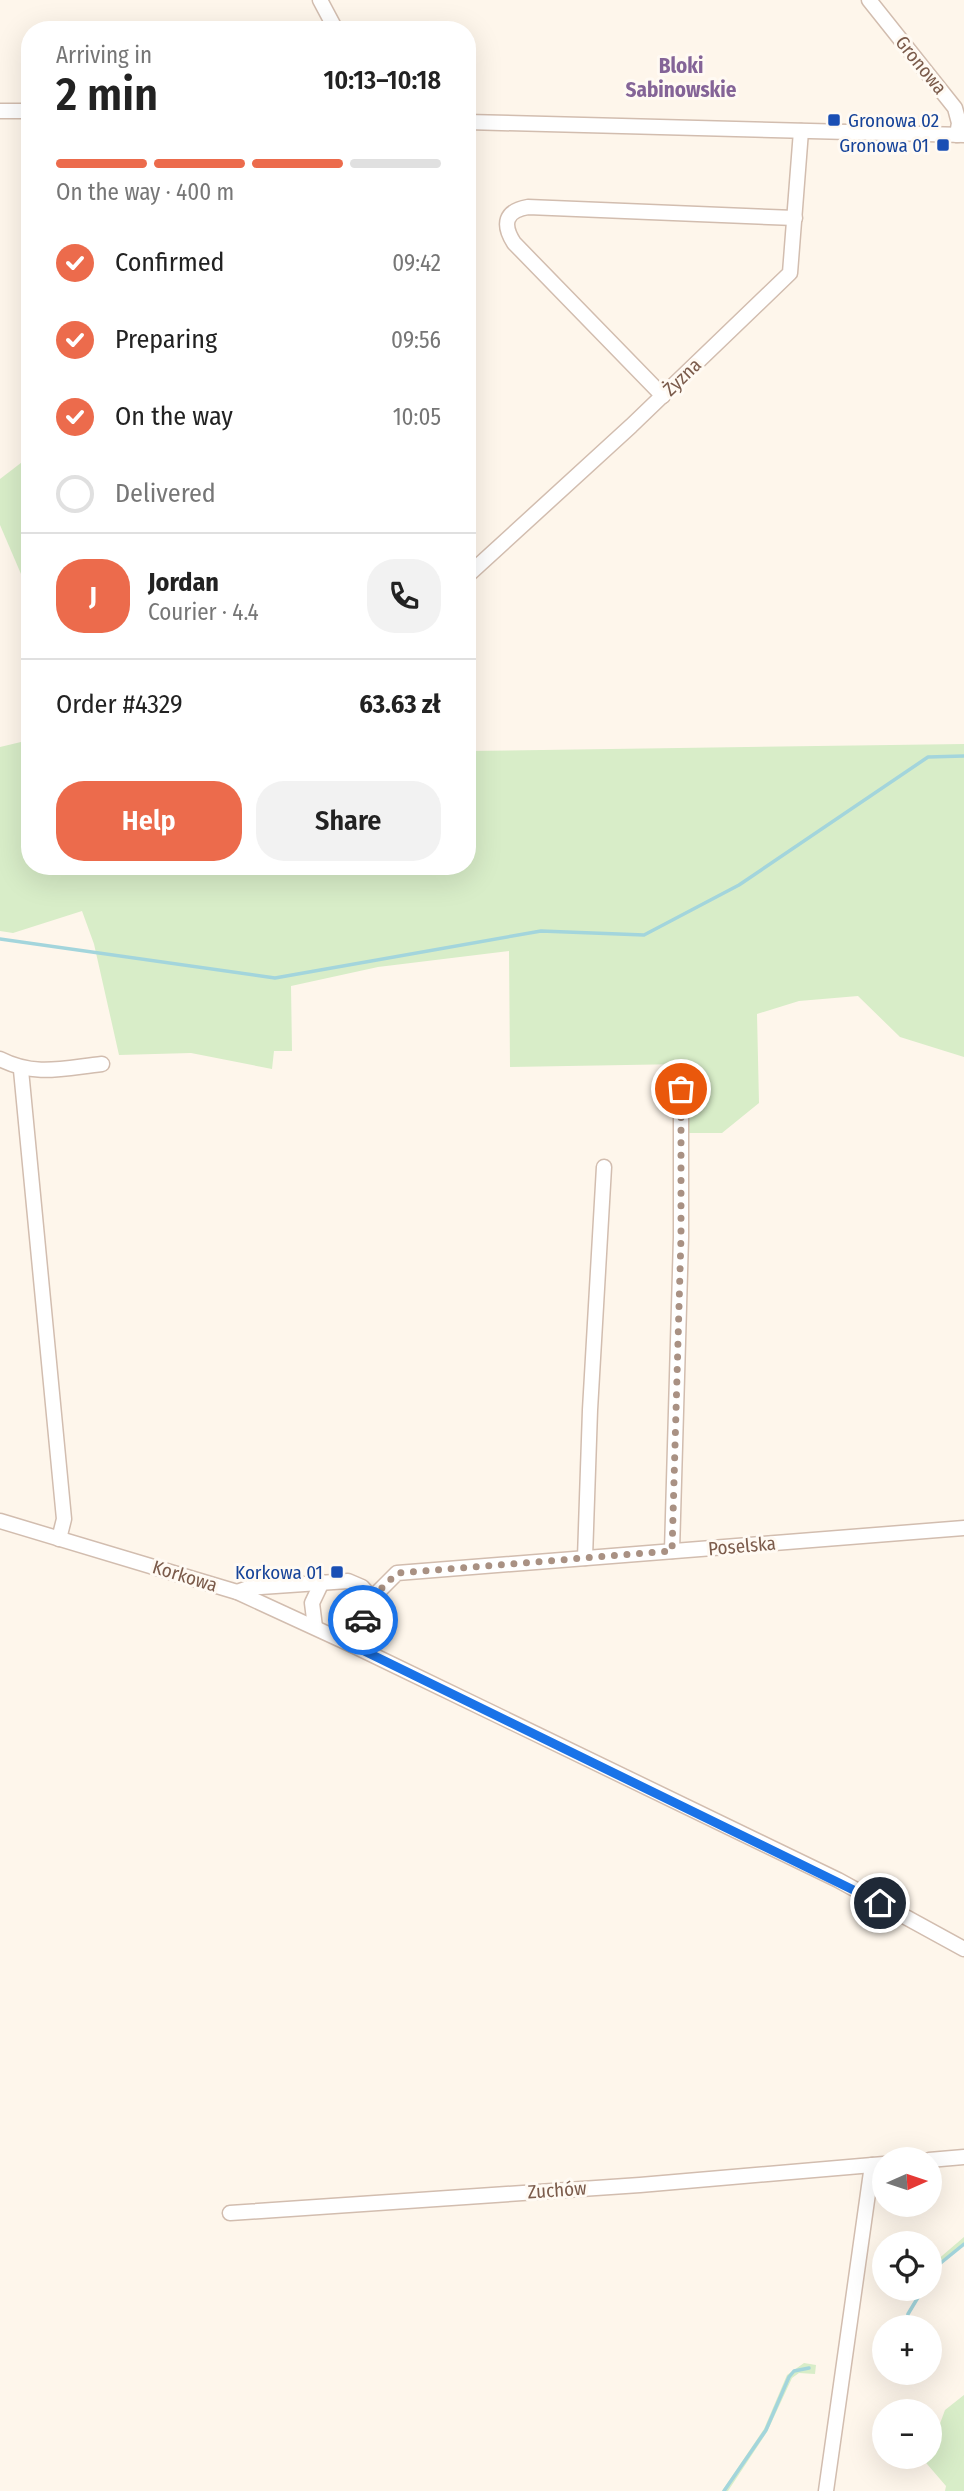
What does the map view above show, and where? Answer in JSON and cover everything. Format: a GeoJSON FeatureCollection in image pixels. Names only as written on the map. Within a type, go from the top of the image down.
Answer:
{"type":"FeatureCollection","features":[{"type":"Feature","properties":{"kind":"street"},"geometry":{"type":"LineString","coordinates":[[320,0],[330,21]]}},
{"type":"Feature","properties":{"kind":"street","name":"Gronowa"},"geometry":{"type":"LineString","coordinates":[[869,0],[955,108],[960,135]]}},
{"type":"Feature","properties":{"kind":"street"},"geometry":{"type":"LineString","coordinates":[[0,110],[21,111]]}},
{"type":"Feature","properties":{"kind":"street"},"geometry":{"type":"LineString","coordinates":[[476,122],[960,135]]}},
{"type":"Feature","properties":{"kind":"street","name":"Żyzna"},"geometry":{"type":"LineString","coordinates":[[476,568],[663,396],[790,273],[801,131]]}},
{"type":"Feature","properties":{"kind":"street"},"geometry":{"type":"LineString","coordinates":[[663,396],[514,243],[506,231],[508,215],[513,210],[528,207],[794,218]]}},
{"type":"Feature","properties":{"kind":"street"},"geometry":{"type":"LineString","coordinates":[[0,1059],[21,1070],[42,1071],[102,1064]]}},
{"type":"Feature","properties":{"kind":"street"},"geometry":{"type":"LineString","coordinates":[[21,1070],[64,1519],[60,1539]]}},
{"type":"Feature","properties":{"kind":"street"},"geometry":{"type":"LineString","coordinates":[[672,1551],[681,1237],[681,1089]]}},
{"type":"Feature","properties":{"kind":"street"},"geometry":{"type":"LineString","coordinates":[[585,1558],[590,1410],[604,1167]]}},
{"type":"Feature","properties":{"kind":"street","name":"Korkowa"},"geometry":{"type":"LineString","coordinates":[[0,1521],[237,1592],[315,1627],[838,1880],[964,1950]]}},
{"type":"Feature","properties":{"kind":"street","name":"Poselska"},"geometry":{"type":"LineString","coordinates":[[352,1645],[372,1598],[397,1573],[964,1528]]}},
{"type":"Feature","properties":{"kind":"street"},"geometry":{"type":"LineString","coordinates":[[315,1627],[312,1603],[322,1582]]}},
{"type":"Feature","properties":{"kind":"street"},"geometry":{"type":"LineString","coordinates":[[237,1592],[248,1588],[322,1582],[356,1583],[372,1598]]}},
{"type":"Feature","properties":{"kind":"street"},"geometry":{"type":"LineString","coordinates":[[942,2159],[964,2157]]}},
{"type":"Feature","properties":{"kind":"street","name":"Zuchów"},"geometry":{"type":"LineString","coordinates":[[230,2213],[708,2180],[872,2165]]}},
{"type":"Feature","properties":{"kind":"street"},"geometry":{"type":"LineString","coordinates":[[826,2491],[872,2202]]}},
{"type":"Feature","properties":{"kind":"green space"},"geometry":{"type":"Polygon","coordinates":[[[21,463],[21,574],[0,525],[0,479],[21,463]]]}},
{"type":"Feature","properties":{"kind":"green space"},"geometry":{"type":"Polygon","coordinates":[[[21,742],[21,875],[476,875],[476,751],[964,744],[964,1057],[900,1037],[858,996],[799,1001],[757,1014],[759,1103],[722,1133],[684,1133],[684,1064],[510,1067],[509,951],[378,967],[291,986],[292,1051],[274,1051],[272,1069],[191,1053],[119,1055],[94,944],[82,911],[13,933],[0,931],[0,747],[21,742]]]}},
{"type":"Feature","properties":{"kind":"green space"},"geometry":{"type":"Polygon","coordinates":[[[964,2237],[964,2245],[942,2264],[942,2256],[964,2237]]]}},
{"type":"Feature","properties":{"kind":"green space"},"geometry":{"type":"Polygon","coordinates":[[[804,2363],[816,2365],[815,2374],[799,2373],[792,2378],[767,2432],[728,2491],[722,2491],[764,2429],[787,2375],[804,2363]]]}},
{"type":"Feature","properties":{"kind":"green space"},"geometry":{"type":"Polygon","coordinates":[[[964,2395],[964,2491],[945,2491],[946,2486],[931,2469],[942,2469],[942,2418],[945,2410],[964,2395]]]}},
{"type":"Feature","properties":{"kind":"waterway"},"geometry":{"type":"LineString","coordinates":[[0,939],[275,978],[541,931],[644,935],[739,885],[928,757],[964,756]]}},
{"type":"Feature","properties":{"kind":"waterway"},"geometry":{"type":"LineString","coordinates":[[942,2262],[964,2244]]}},
{"type":"Feature","properties":{"kind":"waterway"},"geometry":{"type":"LineString","coordinates":[[908,2315],[916,2301]]}},
{"type":"Feature","properties":{"kind":"waterway"},"geometry":{"type":"LineString","coordinates":[[724,2491],[766,2430],[789,2377],[794,2371],[809,2368]]}},
{"type":"Feature","properties":{"kind":"way so far"},"geometry":{"type":"LineString","coordinates":[[363,1620],[372,1598],[397,1573],[672,1551],[681,1237],[681,1089]]}},
{"type":"Feature","properties":{"kind":"place","name":"Gronowa 02"},"geometry":{"type":"Point","coordinates":[834,120]}},
{"type":"Feature","properties":{"kind":"place","name":"Gronowa 01"},"geometry":{"type":"Point","coordinates":[943,145]}},
{"type":"Feature","properties":{"kind":"place","name":"Korkowa 01"},"geometry":{"type":"Point","coordinates":[337,1572]}},
{"type":"Feature","properties":{"kind":"district","name":"Bloki Sabinowskie"},"geometry":{"type":"Point","coordinates":[681,78]}},
{"type":"Feature","properties":{"kind":"route"},"geometry":{"type":"LineString","coordinates":[[363,1620],[352,1645],[838,1880],[880,1903]]}}]}
